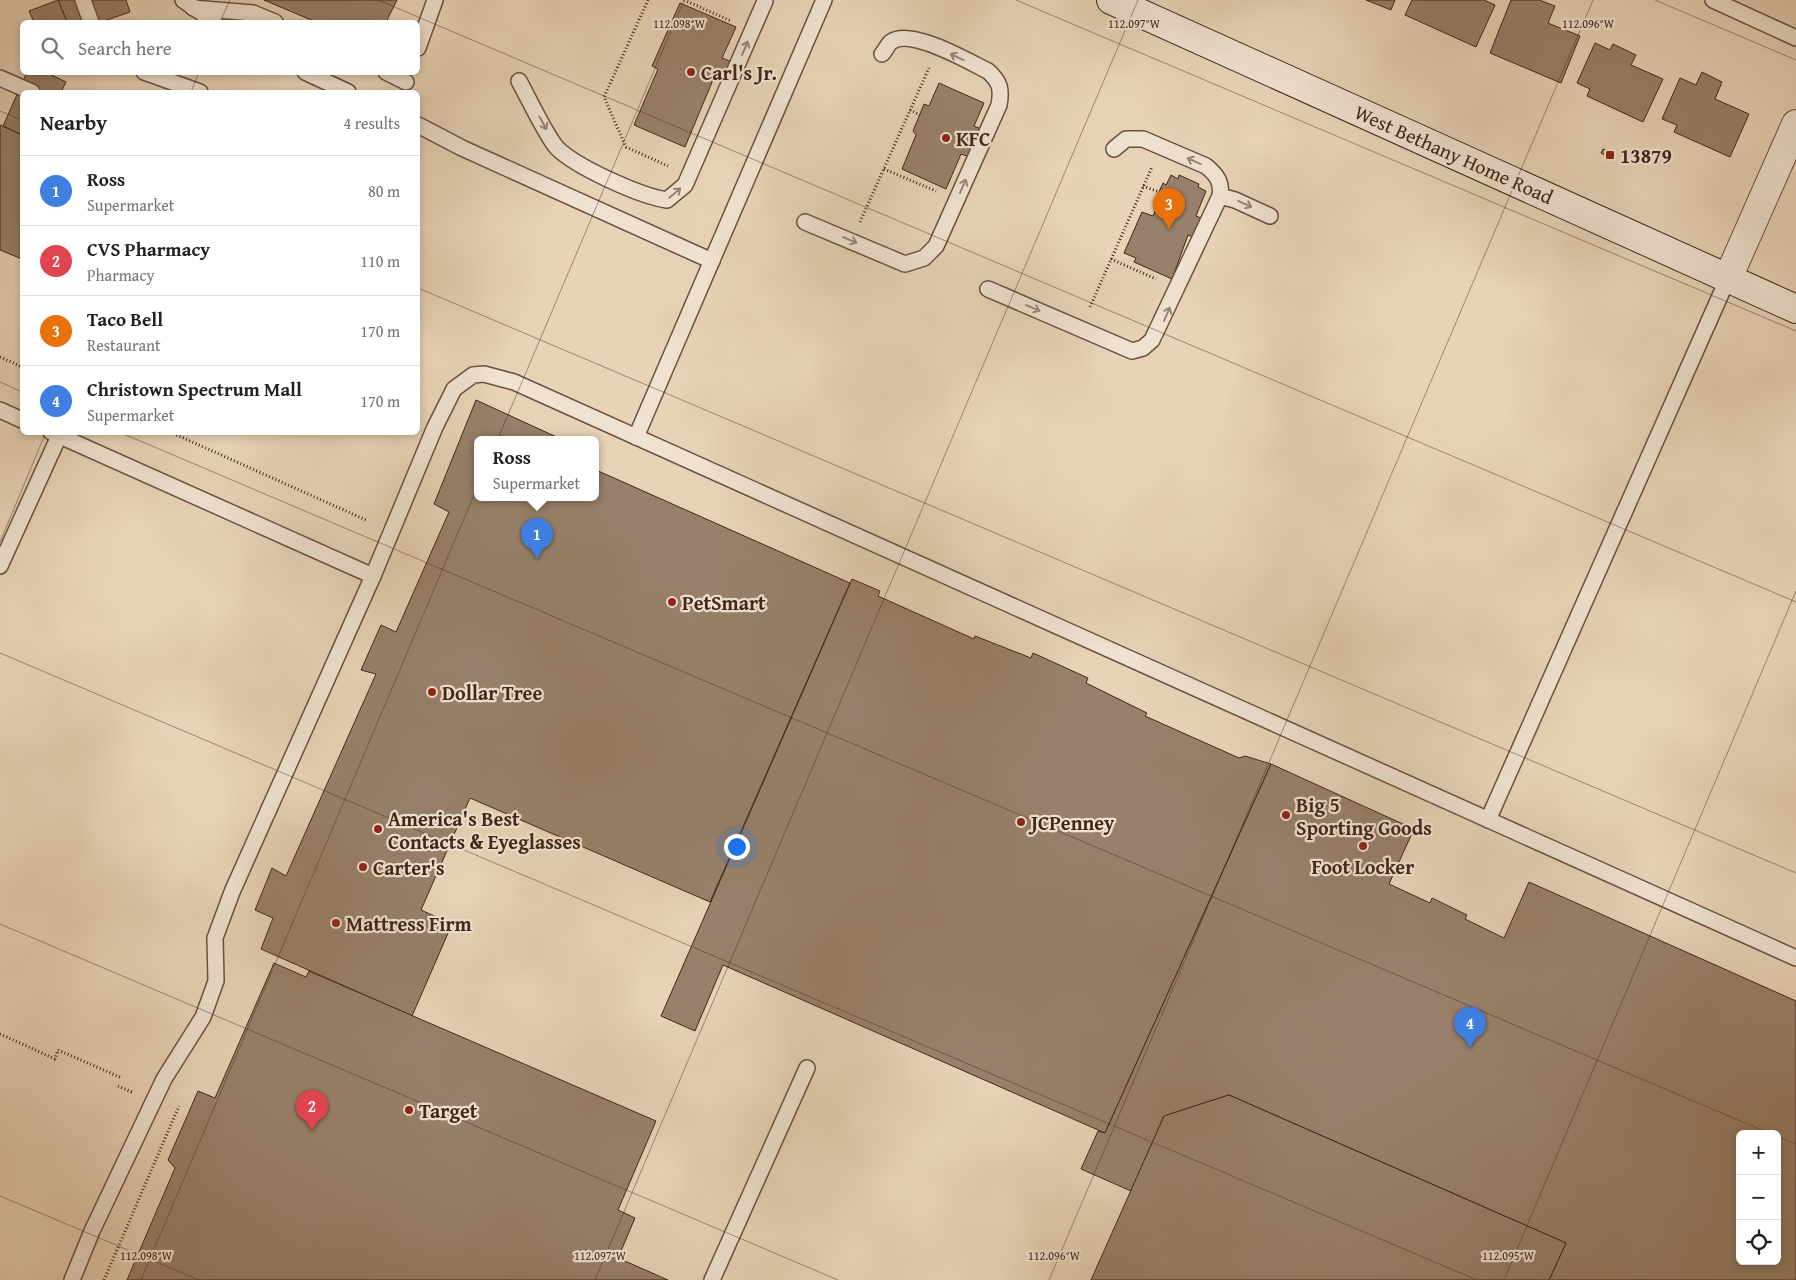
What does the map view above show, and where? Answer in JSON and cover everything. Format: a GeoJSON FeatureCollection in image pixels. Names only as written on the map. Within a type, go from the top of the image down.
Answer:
{"type":"FeatureCollection","features":[{"type":"Feature","properties":{"kind":"main road","name":"West Bethany Home Road"},"geometry":{"type":"LineString","coordinates":[[1111,0],[1796,308]]}},
{"type":"Feature","properties":{"kind":"main road"},"geometry":{"type":"LineString","coordinates":[[1728,278],[1796,124]]}},
{"type":"Feature","properties":{"kind":"lane"},"geometry":{"type":"LineString","coordinates":[[84,0],[90,20]]}},
{"type":"Feature","properties":{"kind":"lane"},"geometry":{"type":"LineString","coordinates":[[420,42],[435,0]]}},
{"type":"Feature","properties":{"kind":"lane"},"geometry":{"type":"LineString","coordinates":[[636,436],[824,0]]}},
{"type":"Feature","properties":{"kind":"lane"},"geometry":{"type":"LineString","coordinates":[[1713,0],[1796,38]]}},
{"type":"Feature","properties":{"kind":"lane"},"geometry":{"type":"LineString","coordinates":[[519,81],[556,147],[568,157],[637,193],[667,200],[685,185],[765,1]]}},
{"type":"Feature","properties":{"kind":"lane"},"geometry":{"type":"LineString","coordinates":[[188,4],[212,20]]}},
{"type":"Feature","properties":{"kind":"lane"},"geometry":{"type":"LineString","coordinates":[[188,4],[254,13],[270,20]]}},
{"type":"Feature","properties":{"kind":"lane"},"geometry":{"type":"LineString","coordinates":[[805,222],[905,264],[924,258],[936,246],[999,105],[1002,92],[998,79],[988,71],[919,40],[906,37],[892,41],[882,54]]}},
{"type":"Feature","properties":{"kind":"lane"},"geometry":{"type":"LineString","coordinates":[[152,75],[194,90]]}},
{"type":"Feature","properties":{"kind":"lane"},"geometry":{"type":"LineString","coordinates":[[311,75],[344,90]]}},
{"type":"Feature","properties":{"kind":"lane"},"geometry":{"type":"LineString","coordinates":[[392,75],[406,82]]}},
{"type":"Feature","properties":{"kind":"lane"},"geometry":{"type":"LineString","coordinates":[[0,78],[27,90]]}},
{"type":"Feature","properties":{"kind":"lane"},"geometry":{"type":"LineString","coordinates":[[420,126],[462,148],[712,261]]}},
{"type":"Feature","properties":{"kind":"lane"},"geometry":{"type":"LineString","coordinates":[[988,289],[1132,351],[1143,348],[1152,340],[1220,196],[1222,185],[1215,173],[1206,166],[1143,139],[1126,140],[1114,149]]}},
{"type":"Feature","properties":{"kind":"lane"},"geometry":{"type":"LineString","coordinates":[[1220,196],[1235,200],[1270,216]]}},
{"type":"Feature","properties":{"kind":"lane"},"geometry":{"type":"LineString","coordinates":[[1488,820],[1728,278]]}},
{"type":"Feature","properties":{"kind":"lane"},"geometry":{"type":"LineString","coordinates":[[72,1280],[92,1231],[164,1079],[202,1017],[216,981],[215,938],[232,892],[373,576],[435,427],[454,389],[473,375],[484,374],[514,382],[1796,958]]}},
{"type":"Feature","properties":{"kind":"lane"},"geometry":{"type":"LineString","coordinates":[[0,410],[20,419]]}},
{"type":"Feature","properties":{"kind":"lane"},"geometry":{"type":"LineString","coordinates":[[0,566],[55,435]]}},
{"type":"Feature","properties":{"kind":"lane"},"geometry":{"type":"LineString","coordinates":[[57,435],[373,576]]}},
{"type":"Feature","properties":{"kind":"lane"},"geometry":{"type":"LineString","coordinates":[[712,1280],[807,1068]]}},
{"type":"Feature","properties":{"kind":"path"},"geometry":{"type":"LineString","coordinates":[[648,0],[604,97],[626,146],[689,176]]}},
{"type":"Feature","properties":{"kind":"path"},"geometry":{"type":"LineString","coordinates":[[684,0],[710,14],[752,30]]}},
{"type":"Feature","properties":{"kind":"path"},"geometry":{"type":"LineString","coordinates":[[852,241],[938,48]]}},
{"type":"Feature","properties":{"kind":"path"},"geometry":{"type":"LineString","coordinates":[[910,110],[920,115]]}},
{"type":"Feature","properties":{"kind":"path"},"geometry":{"type":"LineString","coordinates":[[1081,328],[1161,146]]}},
{"type":"Feature","properties":{"kind":"path"},"geometry":{"type":"LineString","coordinates":[[884,168],[956,201]]}},
{"type":"Feature","properties":{"kind":"path"},"geometry":{"type":"LineString","coordinates":[[1143,186],[1159,192]]}},
{"type":"Feature","properties":{"kind":"path"},"geometry":{"type":"LineString","coordinates":[[0,356],[20,366]]}},
{"type":"Feature","properties":{"kind":"path"},"geometry":{"type":"LineString","coordinates":[[177,435],[366,520]]}},
{"type":"Feature","properties":{"kind":"path"},"geometry":{"type":"LineString","coordinates":[[0,1034],[55,1059],[58,1050],[122,1078]]}},
{"type":"Feature","properties":{"kind":"path"},"geometry":{"type":"LineString","coordinates":[[104,1280],[180,1104]]}},
{"type":"Feature","properties":{"kind":"building"},"geometry":{"type":"Polygon","coordinates":[[[58,0],[126,0],[130,12],[107,20],[66,20],[58,0]]]}},
{"type":"Feature","properties":{"kind":"building"},"geometry":{"type":"Polygon","coordinates":[[[58,0],[66,20],[33,20],[29,11],[58,0]]]}},
{"type":"Feature","properties":{"kind":"building"},"geometry":{"type":"Polygon","coordinates":[[[264,0],[397,0],[387,20],[311,20],[264,0]]]}},
{"type":"Feature","properties":{"kind":"building"},"geometry":{"type":"Polygon","coordinates":[[[1366,0],[1395,0],[1391,10],[1366,0]]]}},
{"type":"Feature","properties":{"kind":"building"},"geometry":{"type":"Polygon","coordinates":[[[1412,0],[1484,0],[1495,5],[1476,47],[1405,15],[1412,0]]]}},
{"type":"Feature","properties":{"kind":"building"},"geometry":{"type":"Polygon","coordinates":[[[1511,0],[1539,0],[1555,6],[1548,23],[1580,36],[1561,83],[1490,53],[1511,0]]]}},
{"type":"Feature","properties":{"kind":"building","name":"Carl's Jr."},"geometry":{"type":"Polygon","coordinates":[[[680,3],[736,27],[722,58],[730,61],[723,79],[715,75],[685,147],[634,125],[658,69],[652,66],[680,3]]]}},
{"type":"Feature","properties":{"kind":"building"},"geometry":{"type":"Polygon","coordinates":[[[1595,43],[1610,50],[1613,44],[1636,55],[1631,65],[1663,79],[1643,122],[1587,96],[1590,89],[1577,83],[1595,43]]]}},
{"type":"Feature","properties":{"kind":"building"},"geometry":{"type":"Polygon","coordinates":[[[1702,72],[1722,82],[1715,99],[1749,114],[1730,157],[1674,132],[1677,125],[1662,119],[1680,78],[1696,85],[1702,72]]]}},
{"type":"Feature","properties":{"kind":"building"},"geometry":{"type":"Polygon","coordinates":[[[26,75],[51,75],[66,82],[62,90],[20,90],[20,134],[3,126],[26,75]]]}},
{"type":"Feature","properties":{"kind":"building","name":"KFC"},"geometry":{"type":"Polygon","coordinates":[[[939,83],[984,103],[974,126],[981,129],[973,158],[961,154],[946,189],[902,169],[916,135],[913,131],[924,104],[929,106],[939,83]]]}},
{"type":"Feature","properties":{"kind":"building"},"geometry":{"type":"Polygon","coordinates":[[[0,125],[20,134],[20,258],[0,250],[0,125]]]}},
{"type":"Feature","properties":{"kind":"building"},"geometry":{"type":"Polygon","coordinates":[[[1603,149],[1615,154],[1613,159],[1601,153],[1603,149]]]}},
{"type":"Feature","properties":{"kind":"building"},"geometry":{"type":"Polygon","coordinates":[[[1171,175],[1178,179],[1179,175],[1199,184],[1198,187],[1206,191],[1196,216],[1201,218],[1193,237],[1188,235],[1172,279],[1134,262],[1136,258],[1124,253],[1142,212],[1153,216],[1158,205],[1154,203],[1163,183],[1166,185],[1171,175]]]}},
{"type":"Feature","properties":{"kind":"building"},"geometry":{"type":"Polygon","coordinates":[[[476,400],[554,436],[474,436],[474,501],[599,501],[599,471],[850,583],[710,902],[470,798],[421,910],[452,924],[412,1016],[261,949],[273,918],[255,910],[272,868],[286,876],[376,674],[361,670],[381,625],[396,632],[449,512],[434,504],[476,400]]]}},
{"type":"Feature","properties":{"kind":"building"},"geometry":{"type":"Polygon","coordinates":[[[852,579],[880,591],[878,596],[974,639],[975,636],[1031,658],[1033,653],[1088,678],[1086,683],[1147,713],[1145,716],[1239,758],[1245,756],[1271,764],[1105,1133],[723,965],[695,1031],[661,1016],[852,579]]]}},
{"type":"Feature","properties":{"kind":"building"},"geometry":{"type":"Polygon","coordinates":[[[1271,764],[1414,829],[1389,884],[1430,903],[1432,898],[1467,915],[1465,919],[1504,938],[1529,882],[1796,1001],[1796,1280],[1549,1280],[1566,1243],[1229,1095],[1164,1116],[1131,1191],[1081,1169],[1098,1131],[1105,1133],[1271,764]]]}},
{"type":"Feature","properties":{"kind":"building","name":"Target"},"geometry":{"type":"Polygon","coordinates":[[[274,963],[306,977],[309,971],[656,1121],[618,1210],[635,1218],[618,1258],[668,1280],[127,1280],[175,1168],[168,1160],[198,1091],[215,1098],[274,963]]]}},
{"type":"Feature","properties":{"kind":"building"},"geometry":{"type":"Polygon","coordinates":[[[1229,1095],[1566,1243],[1549,1280],[1091,1280],[1164,1116],[1229,1095]]]}},
{"type":"Feature","properties":{"kind":"place","name":"Carl's Jr."},"geometry":{"type":"Point","coordinates":[691,72]}},
{"type":"Feature","properties":{"kind":"place","name":"KFC"},"geometry":{"type":"Point","coordinates":[946,138]}},
{"type":"Feature","properties":{"kind":"place","name":"13879"},"geometry":{"type":"Point","coordinates":[1610,155]}},
{"type":"Feature","properties":{"kind":"place","name":"Taco Bell"},"geometry":{"type":"Point","coordinates":[1169,229]}},
{"type":"Feature","properties":{"kind":"place","name":"Ross"},"geometry":{"type":"Point","coordinates":[537,559]}},
{"type":"Feature","properties":{"kind":"place","name":"PetSmart"},"geometry":{"type":"Point","coordinates":[672,602]}},
{"type":"Feature","properties":{"kind":"place","name":"Dollar Tree"},"geometry":{"type":"Point","coordinates":[432,692]}},
{"type":"Feature","properties":{"kind":"place","name":"Big 5 Sporting Goods"},"geometry":{"type":"Point","coordinates":[1286,815]}},
{"type":"Feature","properties":{"kind":"place","name":"JCPenney"},"geometry":{"type":"Point","coordinates":[1021,822]}},
{"type":"Feature","properties":{"kind":"place","name":"America's Best Contacts & Eyeglasses"},"geometry":{"type":"Point","coordinates":[378,829]}},
{"type":"Feature","properties":{"kind":"place","name":"Foot Locker"},"geometry":{"type":"Point","coordinates":[1363,846]}},
{"type":"Feature","properties":{"kind":"place","name":"Carter's"},"geometry":{"type":"Point","coordinates":[363,867]}},
{"type":"Feature","properties":{"kind":"place","name":"Mattress Firm"},"geometry":{"type":"Point","coordinates":[336,923]}},
{"type":"Feature","properties":{"kind":"place","name":"Christown Spectrum Mall"},"geometry":{"type":"Point","coordinates":[1470,1048]}},
{"type":"Feature","properties":{"kind":"place","name":"Target"},"geometry":{"type":"Point","coordinates":[409,1110]}},
{"type":"Feature","properties":{"kind":"place","name":"CVS Pharmacy"},"geometry":{"type":"Point","coordinates":[312,1131]}}]}
